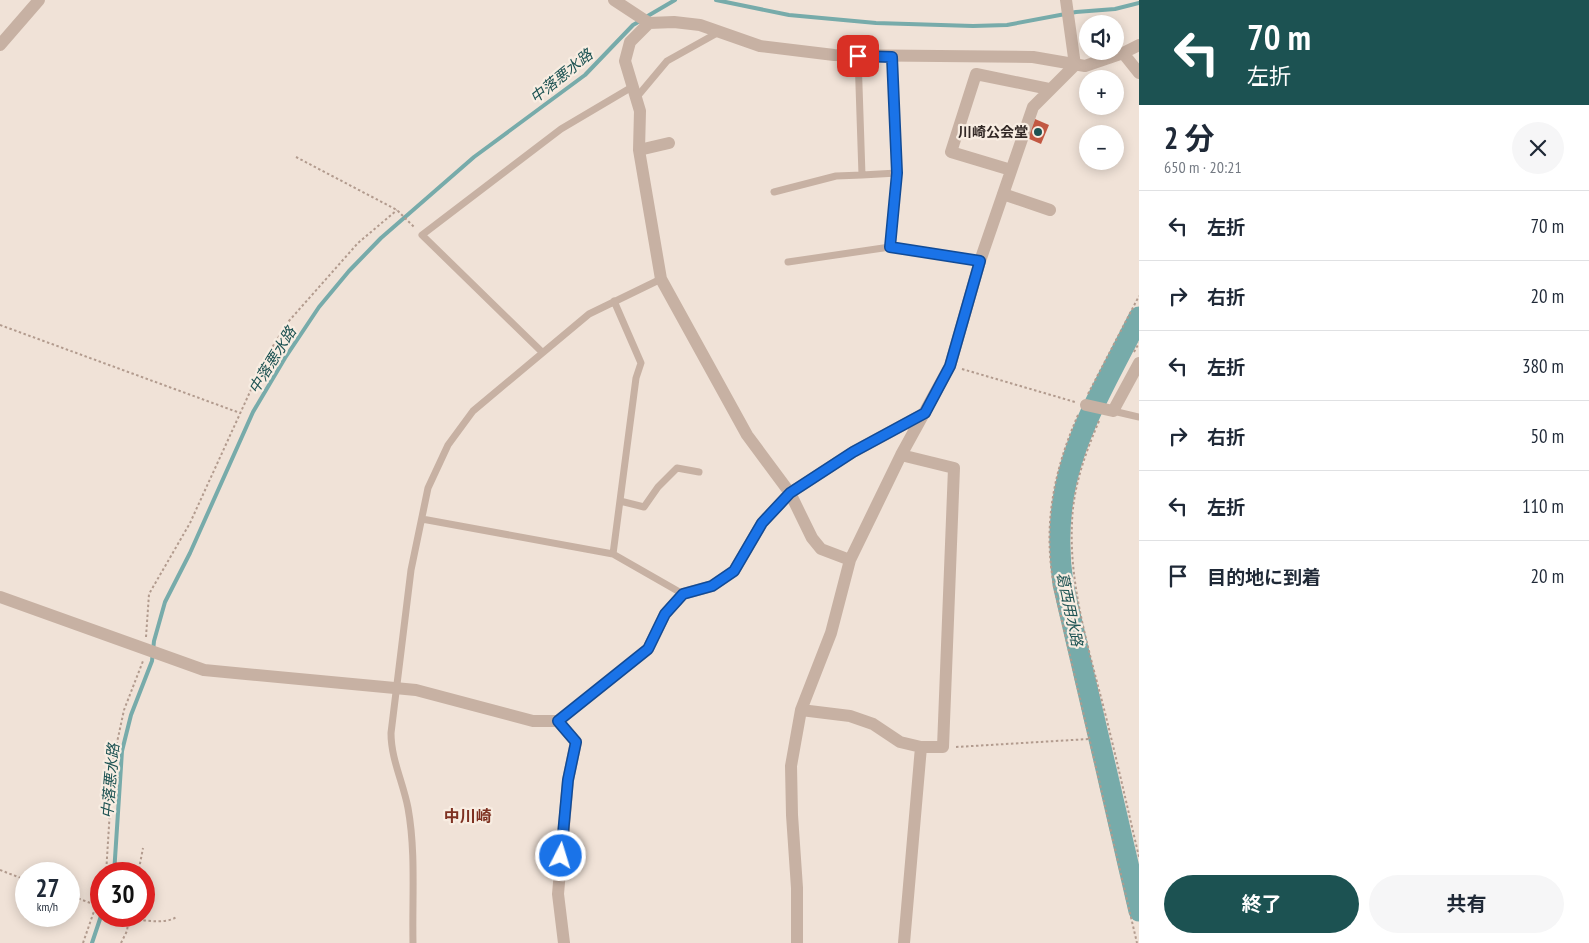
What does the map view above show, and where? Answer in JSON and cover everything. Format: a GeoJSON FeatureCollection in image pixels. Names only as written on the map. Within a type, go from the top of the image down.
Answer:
{"type":"FeatureCollection","features":[{"type":"Feature","properties":{"kind":"street"},"geometry":{"type":"LineString","coordinates":[[0,45],[38,0]]}},
{"type":"Feature","properties":{"kind":"street"},"geometry":{"type":"LineString","coordinates":[[614,0],[649,22],[700,25],[760,46],[858,56],[1034,58],[1086,66],[1103,60]]}},
{"type":"Feature","properties":{"kind":"street"},"geometry":{"type":"LineString","coordinates":[[1066,1],[1075,65]]}},
{"type":"Feature","properties":{"kind":"street"},"geometry":{"type":"LineString","coordinates":[[649,22],[630,42],[625,60],[640,111],[640,150],[661,279],[747,435],[790,493],[812,538],[821,549],[850,560]]}},
{"type":"Feature","properties":{"kind":"street"},"geometry":{"type":"LineString","coordinates":[[1124,52],[1139,45]]}},
{"type":"Feature","properties":{"kind":"street"},"geometry":{"type":"LineString","coordinates":[[1124,54],[1139,73]]}},
{"type":"Feature","properties":{"kind":"street"},"geometry":{"type":"LineString","coordinates":[[797,943],[798,888],[792,815],[791,766],[801,710],[831,633],[850,560],[901,454],[950,366],[980,261],[1033,107],[1075,65]]}},
{"type":"Feature","properties":{"kind":"street"},"geometry":{"type":"LineString","coordinates":[[1011,170],[951,152],[976,74],[1049,90]]}},
{"type":"Feature","properties":{"kind":"street"},"geometry":{"type":"LineString","coordinates":[[640,150],[669,143]]}},
{"type":"Feature","properties":{"kind":"street"},"geometry":{"type":"LineString","coordinates":[[1003,194],[1050,210]]}},
{"type":"Feature","properties":{"kind":"street"},"geometry":{"type":"LineString","coordinates":[[1084,404],[1105,412],[1139,363]]}},
{"type":"Feature","properties":{"kind":"street"},"geometry":{"type":"LineString","coordinates":[[0,597],[204,670],[396,687],[416,690],[533,721],[558,721],[648,649],[665,614],[683,594],[712,586],[734,571],[762,523],[790,493],[853,452],[925,413]]}},
{"type":"Feature","properties":{"kind":"street"},"geometry":{"type":"LineString","coordinates":[[801,710],[850,716],[873,724],[900,742],[921,747],[943,747],[954,468],[901,454]]}},
{"type":"Feature","properties":{"kind":"street"},"geometry":{"type":"LineString","coordinates":[[558,721],[576,742],[568,780],[558,894],[564,943]]}},
{"type":"Feature","properties":{"kind":"street"},"geometry":{"type":"LineString","coordinates":[[904,943],[921,747]]}},
{"type":"Feature","properties":{"kind":"lane"},"geometry":{"type":"LineString","coordinates":[[542,352],[422,235],[561,129],[634,92],[667,62],[719,32]]}},
{"type":"Feature","properties":{"kind":"lane"},"geometry":{"type":"LineString","coordinates":[[858,56],[862,176]]}},
{"type":"Feature","properties":{"kind":"lane"},"geometry":{"type":"LineString","coordinates":[[890,247],[897,173],[892,57]]}},
{"type":"Feature","properties":{"kind":"lane"},"geometry":{"type":"LineString","coordinates":[[774,192],[836,176],[897,173]]}},
{"type":"Feature","properties":{"kind":"lane"},"geometry":{"type":"LineString","coordinates":[[788,262],[890,247],[980,261]]}},
{"type":"Feature","properties":{"kind":"lane"},"geometry":{"type":"LineString","coordinates":[[413,943],[412,869],[408,809],[391,748],[396,687],[411,570],[428,488],[448,445],[473,411],[590,314],[661,279]]}},
{"type":"Feature","properties":{"kind":"lane"},"geometry":{"type":"LineString","coordinates":[[613,554],[636,378],[641,363],[614,301]]}},
{"type":"Feature","properties":{"kind":"lane"},"geometry":{"type":"LineString","coordinates":[[1105,412],[1139,417]]}},
{"type":"Feature","properties":{"kind":"lane"},"geometry":{"type":"LineString","coordinates":[[620,501],[644,507],[658,487],[677,468],[699,472]]}},
{"type":"Feature","properties":{"kind":"lane"},"geometry":{"type":"LineString","coordinates":[[422,519],[613,554],[683,594]]}},
{"type":"Feature","properties":{"kind":"path"},"geometry":{"type":"LineString","coordinates":[[296,156],[397,210],[422,235]]}},
{"type":"Feature","properties":{"kind":"path"},"geometry":{"type":"LineString","coordinates":[[107,862],[113,761],[124,710],[146,648],[149,594],[190,523],[265,359],[288,322],[358,243],[397,210]]}},
{"type":"Feature","properties":{"kind":"path"},"geometry":{"type":"LineString","coordinates":[[1137,943],[1055,591],[1050,562],[1049,524],[1060,460],[1084,404],[1139,296]]}},
{"type":"Feature","properties":{"kind":"path"},"geometry":{"type":"LineString","coordinates":[[0,325],[240,413]]}},
{"type":"Feature","properties":{"kind":"path"},"geometry":{"type":"LineString","coordinates":[[950,366],[1084,404]]}},
{"type":"Feature","properties":{"kind":"path"},"geometry":{"type":"LineString","coordinates":[[1105,412],[1088,447],[1074,497],[1072,523],[1073,557],[1090,655],[1139,857]]}},
{"type":"Feature","properties":{"kind":"path"},"geometry":{"type":"LineString","coordinates":[[943,747],[1090,739]]}},
{"type":"Feature","properties":{"kind":"path"},"geometry":{"type":"LineString","coordinates":[[140,862],[143,848]]}},
{"type":"Feature","properties":{"kind":"path"},"geometry":{"type":"LineString","coordinates":[[0,870],[15,876]]}},
{"type":"Feature","properties":{"kind":"path"},"geometry":{"type":"LineString","coordinates":[[155,921],[176,918]]}},
{"type":"Feature","properties":{"kind":"path"},"geometry":{"type":"LineString","coordinates":[[83,943],[90,924]]}},
{"type":"Feature","properties":{"kind":"path"},"geometry":{"type":"LineString","coordinates":[[121,943],[128,927]]}},
{"type":"Feature","properties":{"kind":"building","name":"川崎公会堂"},"geometry":{"type":"Polygon","coordinates":[[[1035,119],[1049,125],[1041,144],[1027,138],[1035,119]]]}},
{"type":"Feature","properties":{"kind":"waterway","name":"中落悪水路"},"geometry":{"type":"LineString","coordinates":[[646,17],[675,0]]}},
{"type":"Feature","properties":{"kind":"waterway","name":"中落悪水路"},"geometry":{"type":"LineString","coordinates":[[716,0],[789,15],[876,23],[973,26],[1007,25],[1076,12],[1115,9],[1139,3]]}},
{"type":"Feature","properties":{"kind":"waterway","name":"中落悪水路"},"geometry":{"type":"LineString","coordinates":[[115,862],[122,751],[131,715],[152,661],[154,641],[165,602],[190,553],[253,412],[285,358],[319,307],[349,271],[381,238],[474,157],[585,75],[633,25],[640,21]]}},
{"type":"Feature","properties":{"kind":"waterway","name":"葛西用水路"},"geometry":{"type":"LineString","coordinates":[[1139,317],[1105,383],[1077,445],[1068,476],[1062,510],[1060,545],[1063,584],[1139,911]]}},
{"type":"Feature","properties":{"kind":"waterway","name":"中落悪水路"},"geometry":{"type":"LineString","coordinates":[[92,943],[97,927]]}},
{"type":"Feature","properties":{"kind":"place","name":"川崎公会堂"},"geometry":{"type":"Point","coordinates":[1038,132]}},
{"type":"Feature","properties":{"kind":"district","name":"中川崎"},"geometry":{"type":"Point","coordinates":[468,816]}},
{"type":"Feature","properties":{"kind":"route"},"geometry":{"type":"LineString","coordinates":[[561,856],[568,780],[576,742],[558,721],[648,649],[665,614],[683,594],[712,586],[734,571],[762,523],[790,493],[826,468],[925,413],[950,366],[980,261],[890,247],[897,173],[892,57],[858,56]]}}]}
